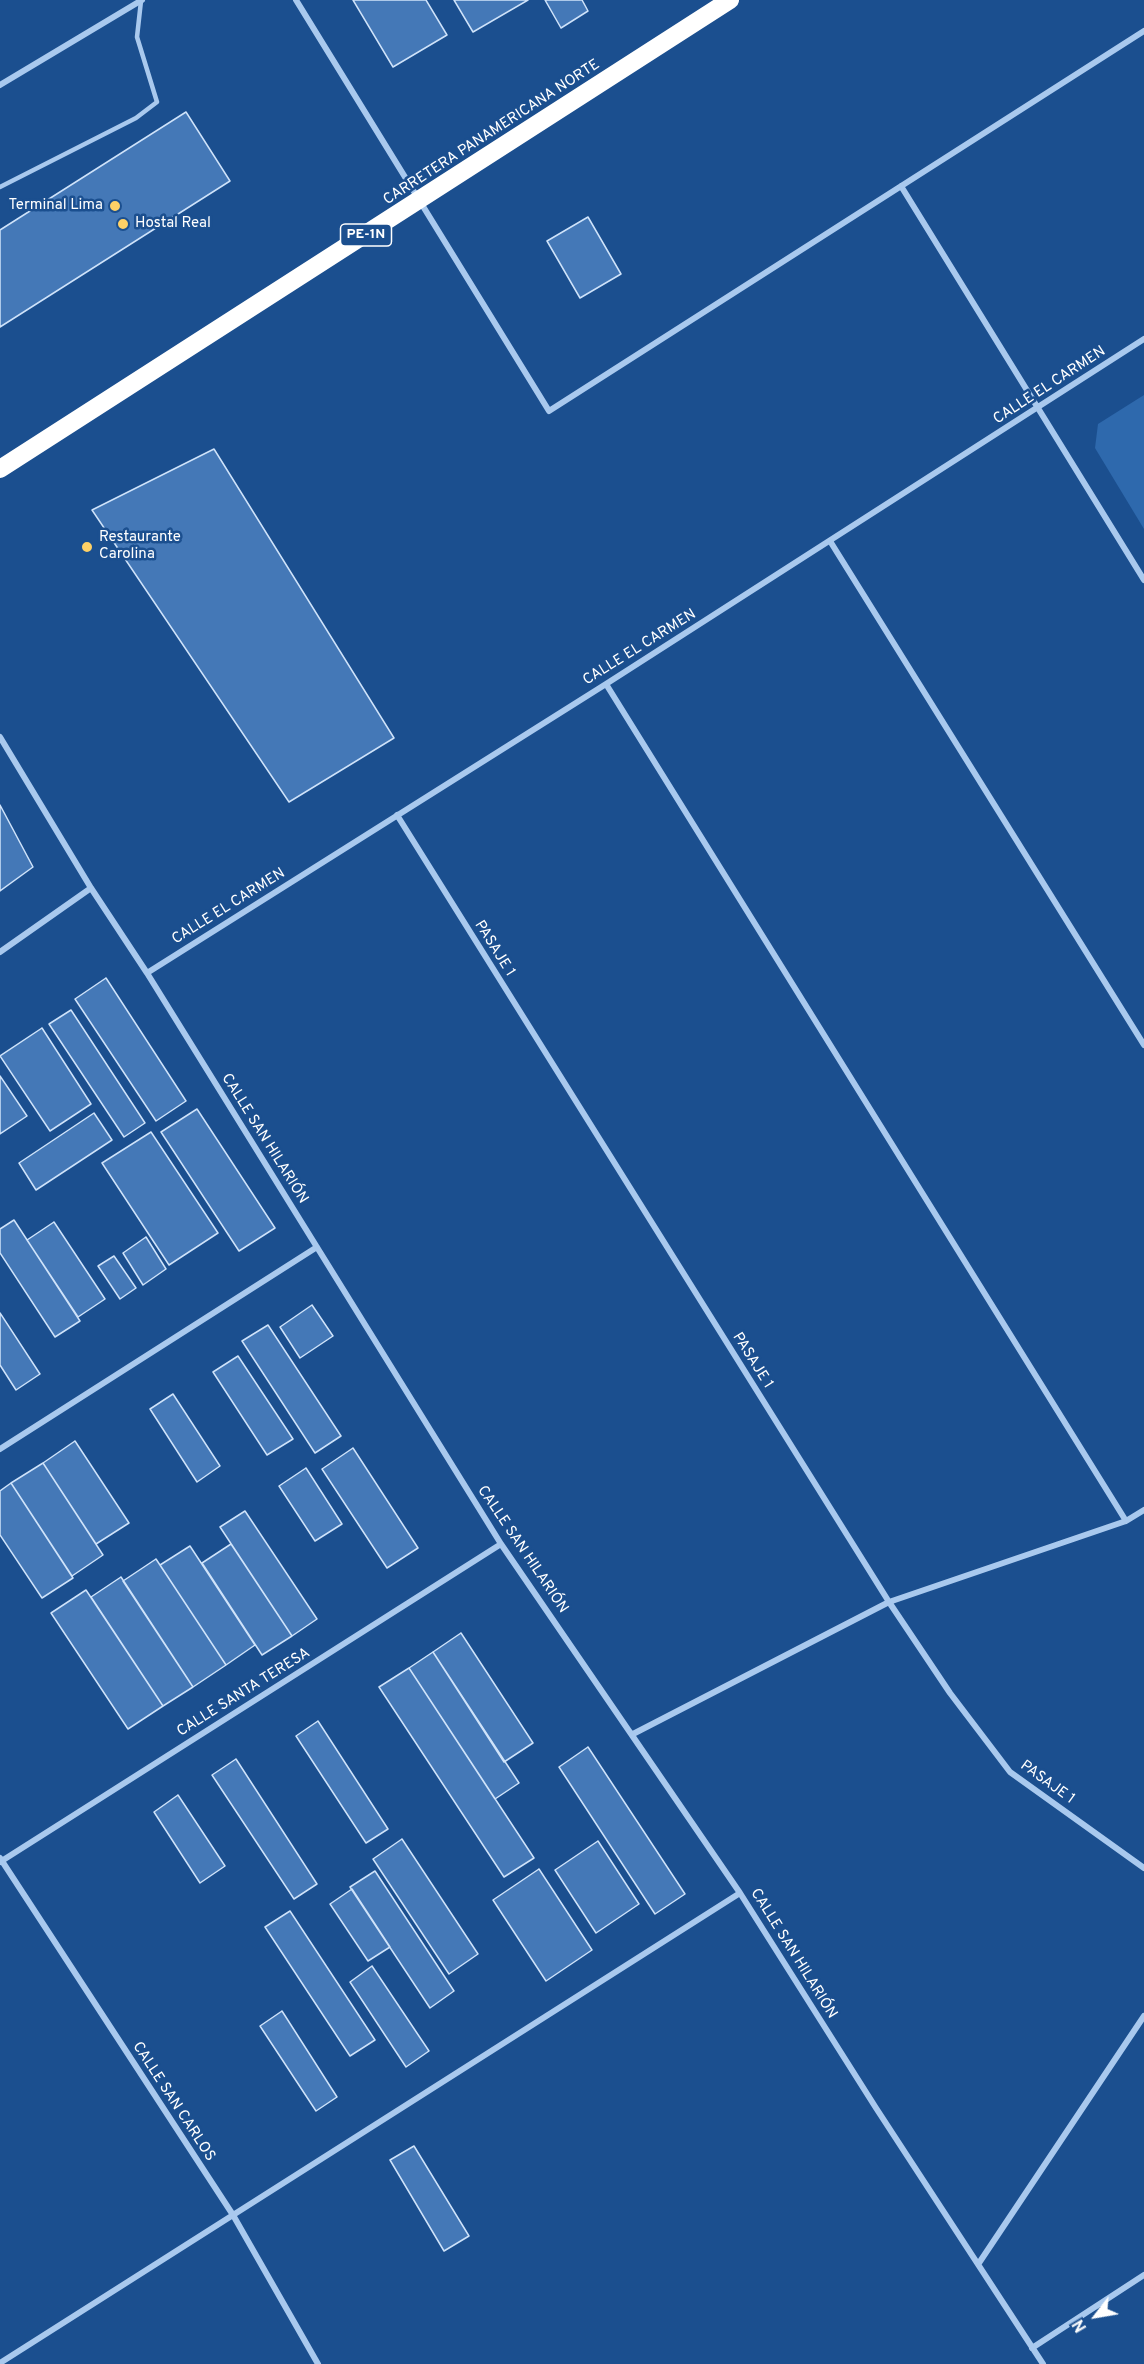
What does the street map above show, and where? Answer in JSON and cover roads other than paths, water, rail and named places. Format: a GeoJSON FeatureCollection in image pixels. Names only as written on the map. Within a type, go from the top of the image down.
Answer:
{"type":"FeatureCollection","features":[{"type":"Feature","properties":{"kind":"highway","name":"CARRETERA PANAMERICANA NORTE"},"geometry":{"type":"LineString","coordinates":[[0,469],[730,0]]}},
{"type":"Feature","properties":{"kind":"street"},"geometry":{"type":"LineString","coordinates":[[0,84],[141,0]]}},
{"type":"Feature","properties":{"kind":"street"},"geometry":{"type":"LineString","coordinates":[[296,0],[549,411],[1144,31]]}},
{"type":"Feature","properties":{"kind":"street"},"geometry":{"type":"LineString","coordinates":[[901,186],[1144,580]]}},
{"type":"Feature","properties":{"kind":"street","name":"CALLE EL CARMEN"},"geometry":{"type":"LineString","coordinates":[[147,973],[1039,409],[1144,339]]}},
{"type":"Feature","properties":{"kind":"street"},"geometry":{"type":"LineString","coordinates":[[830,541],[1144,1045]]}},
{"type":"Feature","properties":{"kind":"street"},"geometry":{"type":"LineString","coordinates":[[606,684],[1126,1521]]}},
{"type":"Feature","properties":{"kind":"street","name":"CALLE SAN HILARIÓN"},"geometry":{"type":"LineString","coordinates":[[0,737],[91,888],[147,973],[501,1544],[740,1893],[876,2108],[1043,2364]]}},
{"type":"Feature","properties":{"kind":"street","name":"PASAJE 1"},"geometry":{"type":"LineString","coordinates":[[397,815],[889,1602],[951,1693],[1010,1772],[1144,1868]]}},
{"type":"Feature","properties":{"kind":"street"},"geometry":{"type":"LineString","coordinates":[[0,952],[91,888]]}},
{"type":"Feature","properties":{"kind":"street"},"geometry":{"type":"LineString","coordinates":[[0,1449],[317,1247]]}},
{"type":"Feature","properties":{"kind":"street"},"geometry":{"type":"LineString","coordinates":[[633,1734],[889,1602],[1126,1521],[1144,1510]]}},
{"type":"Feature","properties":{"kind":"street","name":"CALLE SANTA TERESA"},"geometry":{"type":"LineString","coordinates":[[1,1860],[501,1544]]}},
{"type":"Feature","properties":{"kind":"street","name":"CALLE SAN CARLOS"},"geometry":{"type":"LineString","coordinates":[[1,1860],[233,2215],[318,2364]]}},
{"type":"Feature","properties":{"kind":"street"},"geometry":{"type":"LineString","coordinates":[[0,2363],[740,1893]]}},
{"type":"Feature","properties":{"kind":"street"},"geometry":{"type":"LineString","coordinates":[[979,2263],[1144,2016]]}},
{"type":"Feature","properties":{"kind":"street"},"geometry":{"type":"LineString","coordinates":[[1032,2348],[1144,2275]]}},
{"type":"Feature","properties":{"kind":"lane"},"geometry":{"type":"LineString","coordinates":[[0,187],[136,118],[158,102],[137,37],[141,0]]}},
{"type":"Feature","properties":{"kind":"place","name":"Terminal Lima"},"geometry":{"type":"Point","coordinates":[115,206]}},
{"type":"Feature","properties":{"kind":"place","name":"Hostal Real"},"geometry":{"type":"Point","coordinates":[123,224]}},
{"type":"Feature","properties":{"kind":"place","name":"Restaurante Carolina"},"geometry":{"type":"Point","coordinates":[87,547]}}]}
